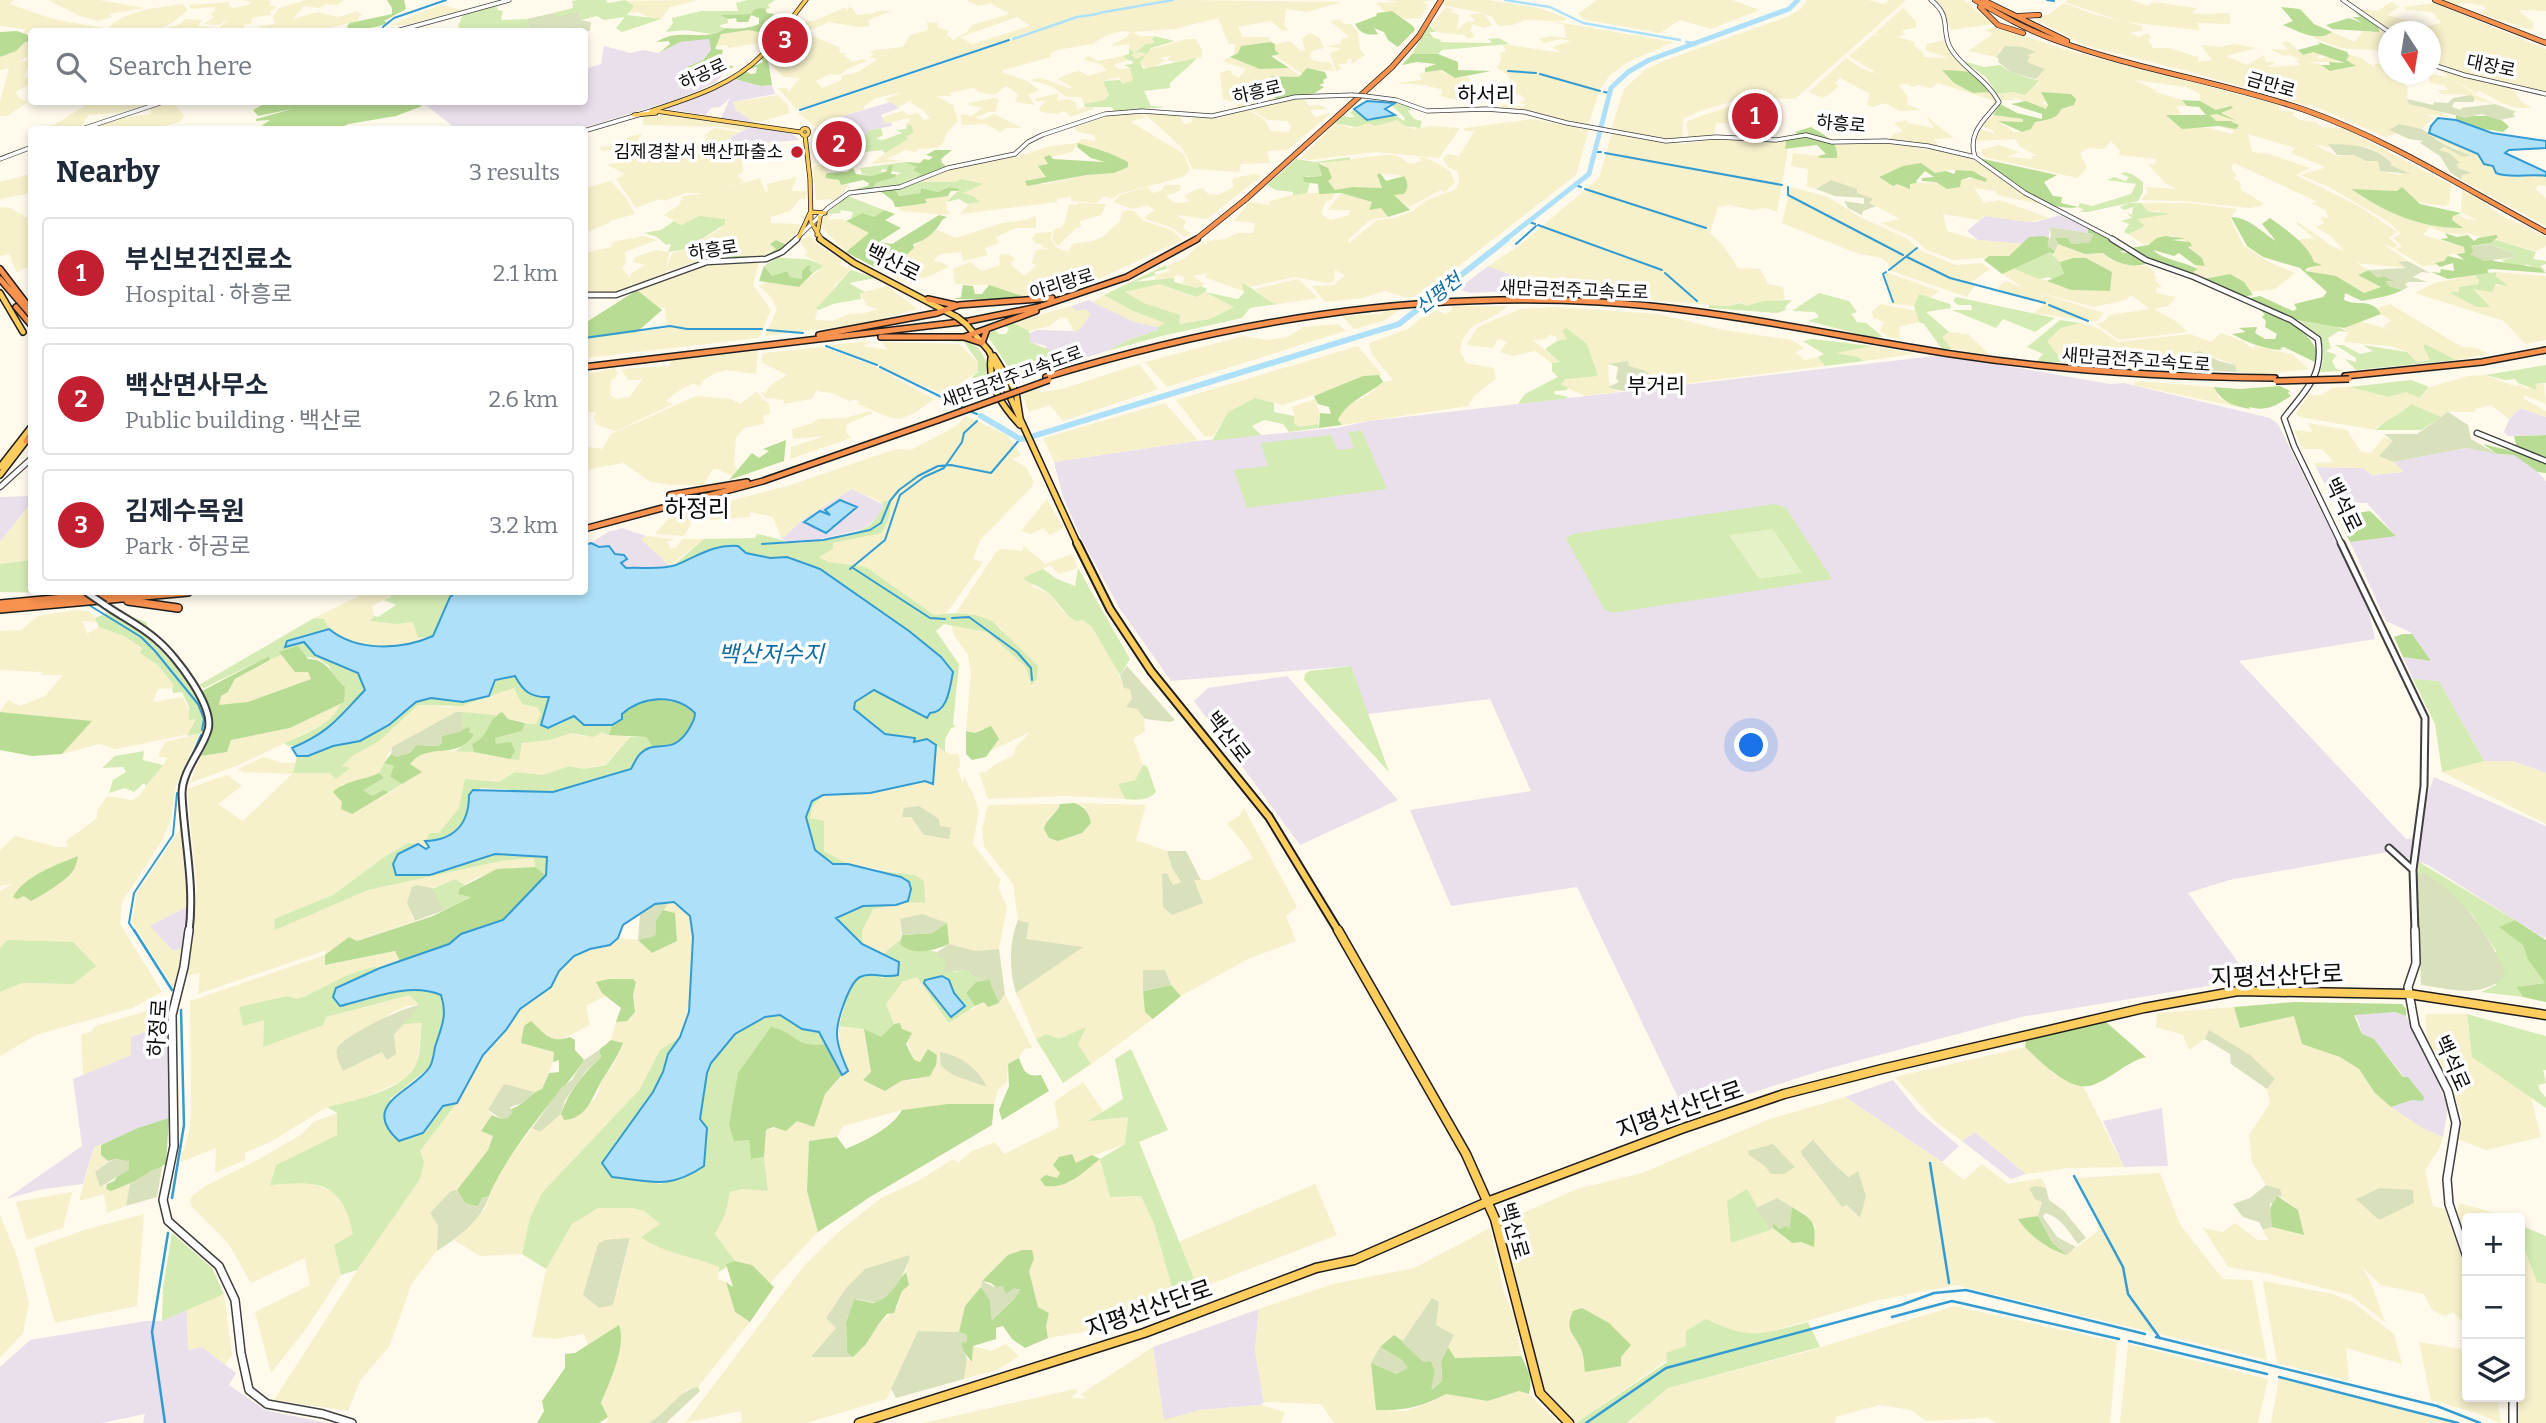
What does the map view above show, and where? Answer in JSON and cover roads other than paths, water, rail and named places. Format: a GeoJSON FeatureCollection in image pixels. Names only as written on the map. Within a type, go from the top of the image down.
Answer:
{"type":"FeatureCollection","features":[{"type":"Feature","properties":{"kind":"highway","name":"아리랑로"},"geometry":{"type":"LineString","coordinates":[[588,366],[838,338],[978,319],[1086,293],[1155,264],[1220,222],[1392,67],[1419,36],[1440,0]]}},
{"type":"Feature","properties":{"kind":"highway","name":"아리랑로"},"geometry":{"type":"LineString","coordinates":[[588,366],[967,318],[1073,295],[1112,281],[1159,259],[1216,222],[1383,72],[1414,38],[1440,0]]}},
{"type":"Feature","properties":{"kind":"highway"},"geometry":{"type":"LineString","coordinates":[[1977,0],[2102,55]]}},
{"type":"Feature","properties":{"kind":"highway"},"geometry":{"type":"LineString","coordinates":[[1977,0],[1998,25],[2102,55]]}},
{"type":"Feature","properties":{"kind":"highway","name":"금만로"},"geometry":{"type":"LineString","coordinates":[[1977,0],[2016,25],[2050,40],[2269,99],[2345,125],[2546,230]]}},
{"type":"Feature","properties":{"kind":"highway"},"geometry":{"type":"LineString","coordinates":[[2435,0],[2546,42]]}},
{"type":"Feature","properties":{"kind":"highway"},"geometry":{"type":"LineString","coordinates":[[2014,16],[2039,15],[2029,19],[2028,23]]}},
{"type":"Feature","properties":{"kind":"highway"},"geometry":{"type":"LineString","coordinates":[[0,269],[28,308]]}},
{"type":"Feature","properties":{"kind":"highway"},"geometry":{"type":"LineString","coordinates":[[0,279],[13,297],[28,310]]}},
{"type":"Feature","properties":{"kind":"highway"},"geometry":{"type":"LineString","coordinates":[[964,337],[1086,293]]}},
{"type":"Feature","properties":{"kind":"highway"},"geometry":{"type":"LineString","coordinates":[[928,299],[959,305],[1023,302],[1073,295]]}},
{"type":"Feature","properties":{"kind":"highway"},"geometry":{"type":"LineString","coordinates":[[13,297],[14,304],[28,321]]}},
{"type":"Feature","properties":{"kind":"highway"},"geometry":{"type":"LineString","coordinates":[[926,315],[933,309],[928,299]]}},
{"type":"Feature","properties":{"kind":"highway","name":"새만금전주고속도로"},"geometry":{"type":"LineString","coordinates":[[588,526],[820,460],[1048,378],[1150,349],[1239,328],[1387,306],[1464,302],[1580,304],[1682,312],[2019,365],[2159,379],[2347,377],[2484,366],[2546,352]]}},
{"type":"Feature","properties":{"kind":"highway"},"geometry":{"type":"LineString","coordinates":[[797,340],[926,315],[959,305]]}},
{"type":"Feature","properties":{"kind":"highway"},"geometry":{"type":"LineString","coordinates":[[838,338],[964,337],[982,343],[988,328]]}},
{"type":"Feature","properties":{"kind":"highway","name":"새만금전주고속도로"},"geometry":{"type":"LineString","coordinates":[[588,526],[752,485],[881,443],[937,419]]}},
{"type":"Feature","properties":{"kind":"highway"},"geometry":{"type":"LineString","coordinates":[[670,495],[747,482]]}},
{"type":"Feature","properties":{"kind":"highway"},"geometry":{"type":"LineString","coordinates":[[0,606],[101,595]]}},
{"type":"Feature","properties":{"kind":"highway"},"geometry":{"type":"LineString","coordinates":[[0,606],[104,602],[163,595]]}},
{"type":"Feature","properties":{"kind":"highway"},"geometry":{"type":"LineString","coordinates":[[104,602],[178,608]]}},
{"type":"Feature","properties":{"kind":"main road","name":"하공로"},"geometry":{"type":"LineString","coordinates":[[651,111],[729,79],[754,63],[806,0]]}},
{"type":"Feature","properties":{"kind":"main road"},"geometry":{"type":"LineString","coordinates":[[664,111],[667,105]]}},
{"type":"Feature","properties":{"kind":"main road","name":"백산로"},"geometry":{"type":"LineString","coordinates":[[651,111],[803,133],[810,168],[812,226],[817,236],[854,263],[947,310],[975,333],[990,354],[1110,609],[1151,671],[1269,817],[1305,872],[1466,1154],[1495,1219],[1540,1392],[1569,1423]]}},
{"type":"Feature","properties":{"kind":"main road"},"geometry":{"type":"LineString","coordinates":[[634,115],[674,113]]}},
{"type":"Feature","properties":{"kind":"main road"},"geometry":{"type":"LineString","coordinates":[[820,217],[817,236],[799,237],[811,212],[825,213]]}},
{"type":"Feature","properties":{"kind":"main road"},"geometry":{"type":"LineString","coordinates":[[0,293],[22,325],[23,332]]}},
{"type":"Feature","properties":{"kind":"main road"},"geometry":{"type":"LineString","coordinates":[[990,354],[1013,380],[1020,402],[1019,420]]}},
{"type":"Feature","properties":{"kind":"main road"},"geometry":{"type":"LineString","coordinates":[[990,354],[989,372],[998,397],[1025,433]]}},
{"type":"Feature","properties":{"kind":"main road"},"geometry":{"type":"LineString","coordinates":[[0,465],[27,438]]}},
{"type":"Feature","properties":{"kind":"main road"},"geometry":{"type":"LineString","coordinates":[[0,475],[27,438]]}},
{"type":"Feature","properties":{"kind":"main road","name":"지평선산단로"},"geometry":{"type":"LineString","coordinates":[[859,1423],[1144,1333],[1316,1268],[1353,1260],[1487,1202],[1681,1129],[1784,1094],[2144,1008],[2238,991],[2409,994],[2546,1015]]}},
{"type":"Feature","properties":{"kind":"street"},"geometry":{"type":"LineString","coordinates":[[408,28],[509,0]]}},
{"type":"Feature","properties":{"kind":"street"},"geometry":{"type":"LineString","coordinates":[[1931,0],[1940,6],[1951,33],[1950,48],[1961,61],[1989,83],[1999,102],[1973,130],[1972,148],[1975,157]]}},
{"type":"Feature","properties":{"kind":"street"},"geometry":{"type":"LineString","coordinates":[[2343,0],[2378,24]]}},
{"type":"Feature","properties":{"kind":"street","name":"대장로"},"geometry":{"type":"LineString","coordinates":[[2441,67],[2546,94]]}},
{"type":"Feature","properties":{"kind":"street","name":"하흥로"},"geometry":{"type":"LineString","coordinates":[[588,295],[624,294],[681,269],[708,262],[766,260],[799,237],[849,193],[900,187],[948,168],[1015,154],[1028,142],[1042,135],[1105,114],[1142,111],[1212,116],[1295,97],[1352,95],[1396,100],[1427,111],[1486,109],[1525,112],[1666,141],[1716,136],[1776,140],[1806,135],[1845,143],[1886,141],[1928,146],[1975,157]]}},
{"type":"Feature","properties":{"kind":"street"},"geometry":{"type":"LineString","coordinates":[[91,126],[154,105]]}},
{"type":"Feature","properties":{"kind":"street","name":"하공로"},"geometry":{"type":"LineString","coordinates":[[588,130],[651,111]]}},
{"type":"Feature","properties":{"kind":"street"},"geometry":{"type":"LineString","coordinates":[[0,159],[28,148]]}},
{"type":"Feature","properties":{"kind":"street","name":"백석로"},"geometry":{"type":"LineString","coordinates":[[1975,157],[2025,192],[2102,232],[2146,260],[2194,277],[2291,320],[2318,339],[2321,362],[2317,378],[2284,418],[2294,446],[2425,719],[2424,786],[2413,870],[2416,963],[2408,986],[2415,1026],[2448,1091],[2456,1123],[2447,1179],[2449,1204],[2462,1242]]}},
{"type":"Feature","properties":{"kind":"street"},"geometry":{"type":"LineString","coordinates":[[2477,433],[2546,461]]}},
{"type":"Feature","properties":{"kind":"street"},"geometry":{"type":"LineString","coordinates":[[0,487],[28,462]]}},
{"type":"Feature","properties":{"kind":"street","name":"하정로"},"geometry":{"type":"LineString","coordinates":[[91,595],[159,641],[197,689],[211,718],[182,790],[191,886],[190,923],[184,967],[172,1015],[174,1146],[163,1200],[168,1221],[219,1266],[235,1300],[241,1353],[249,1390],[267,1404],[323,1414],[352,1423]]}},
{"type":"Feature","properties":{"kind":"street"},"geometry":{"type":"LineString","coordinates":[[2389,848],[2413,870]]}},
{"type":"Feature","properties":{"kind":"street"},"geometry":{"type":"LineString","coordinates":[[2512,1402],[2513,1423]]}},
{"type":"Feature","properties":{"kind":"water"},"geometry":{"type":"Polygon","coordinates":[[[1367,101],[1395,103],[1385,109],[1395,115],[1367,120],[1354,109],[1367,101]]]}},
{"type":"Feature","properties":{"kind":"water"},"geometry":{"type":"Polygon","coordinates":[[[2438,118],[2456,120],[2492,133],[2546,141],[2546,148],[2509,150],[2505,153],[2546,172],[2546,176],[2508,176],[2496,173],[2493,166],[2484,164],[2478,154],[2429,133],[2438,118]]]}},
{"type":"Feature","properties":{"kind":"water"},"geometry":{"type":"Polygon","coordinates":[[[840,500],[857,507],[826,533],[804,522],[820,511],[830,515],[825,510],[840,500]]]}},
{"type":"Feature","properties":{"kind":"water","name":"백산저수지"},"geometry":{"type":"Polygon","coordinates":[[[588,544],[609,546],[615,554],[624,555],[627,559],[621,563],[626,568],[670,567],[713,549],[729,546],[738,546],[746,553],[770,558],[787,557],[820,569],[909,631],[941,657],[953,672],[944,704],[927,718],[874,690],[855,702],[854,709],[885,734],[915,738],[914,742],[927,739],[936,745],[933,784],[925,781],[870,793],[823,795],[812,801],[806,817],[815,850],[833,864],[848,864],[901,877],[909,882],[911,889],[908,901],[896,905],[863,906],[836,918],[862,944],[899,962],[898,975],[860,977],[848,994],[841,1011],[837,1033],[839,1048],[848,1071],[842,1075],[819,1032],[802,1029],[780,1015],[765,1017],[735,1034],[711,1063],[707,1073],[700,1119],[707,1128],[704,1166],[692,1174],[670,1181],[649,1182],[612,1177],[602,1163],[653,1092],[689,1012],[693,937],[690,916],[674,902],[655,904],[623,925],[618,938],[610,945],[574,956],[559,971],[551,987],[520,1009],[506,1030],[483,1055],[457,1103],[443,1106],[423,1133],[399,1141],[388,1128],[384,1117],[393,1099],[422,1076],[430,1066],[443,1022],[441,995],[429,991],[404,991],[340,1006],[333,997],[336,988],[380,968],[449,944],[461,934],[503,920],[546,875],[547,857],[495,854],[430,875],[396,875],[393,864],[398,854],[418,844],[426,849],[429,847],[425,841],[452,834],[458,828],[463,822],[469,795],[473,790],[553,792],[631,769],[646,749],[670,745],[682,738],[695,713],[678,702],[658,699],[630,708],[622,714],[622,719],[612,725],[584,725],[574,716],[548,728],[541,725],[549,697],[528,692],[515,676],[495,680],[489,696],[463,702],[431,698],[416,702],[389,725],[360,741],[333,746],[308,756],[297,756],[292,748],[325,730],[365,690],[358,673],[315,655],[304,642],[285,647],[287,641],[329,629],[353,642],[366,645],[407,644],[433,636],[452,595],[588,595],[588,544]]]}},
{"type":"Feature","properties":{"kind":"water"},"geometry":{"type":"Polygon","coordinates":[[[942,976],[949,980],[954,993],[965,1006],[951,1017],[924,983],[925,980],[942,976]]]}},
{"type":"Feature","properties":{"kind":"waterway"},"geometry":{"type":"LineString","coordinates":[[384,26],[394,18],[446,0]]}},
{"type":"Feature","properties":{"kind":"waterway"},"geometry":{"type":"LineString","coordinates":[[1099,13],[1173,0]]}},
{"type":"Feature","properties":{"kind":"waterway"},"geometry":{"type":"LineString","coordinates":[[1505,0],[1550,7],[1583,23],[1680,40]]}},
{"type":"Feature","properties":{"kind":"waterway","name":"신평천"},"geometry":{"type":"LineString","coordinates":[[1505,240],[1589,174],[1611,88],[1628,72],[1649,60],[1789,9],[1798,0]]}},
{"type":"Feature","properties":{"kind":"waterway"},"geometry":{"type":"LineString","coordinates":[[2047,0],[2054,1]]}},
{"type":"Feature","properties":{"kind":"waterway"},"geometry":{"type":"LineString","coordinates":[[1013,39],[1077,17],[1097,14]]}},
{"type":"Feature","properties":{"kind":"waterway"},"geometry":{"type":"LineString","coordinates":[[800,110],[1009,40]]}},
{"type":"Feature","properties":{"kind":"waterway","name":"신평천"},"geometry":{"type":"LineString","coordinates":[[1686,42],[1696,43]]}},
{"type":"Feature","properties":{"kind":"waterway"},"geometry":{"type":"LineString","coordinates":[[1508,71],[1536,73]]}},
{"type":"Feature","properties":{"kind":"waterway"},"geometry":{"type":"LineString","coordinates":[[1540,74],[1600,91]]}},
{"type":"Feature","properties":{"kind":"waterway","name":"신평천"},"geometry":{"type":"LineString","coordinates":[[1604,92],[1610,93]]}},
{"type":"Feature","properties":{"kind":"waterway","name":"신평천"},"geometry":{"type":"LineString","coordinates":[[1596,152],[1601,152]]}},
{"type":"Feature","properties":{"kind":"waterway"},"geometry":{"type":"LineString","coordinates":[[1605,153],[1782,185]]}},
{"type":"Feature","properties":{"kind":"waterway","name":"신평천"},"geometry":{"type":"LineString","coordinates":[[1575,185],[1581,187]]}},
{"type":"Feature","properties":{"kind":"waterway"},"geometry":{"type":"LineString","coordinates":[[1788,187],[1788,195],[1903,255]]}},
{"type":"Feature","properties":{"kind":"waterway"},"geometry":{"type":"LineString","coordinates":[[1585,189],[1706,228]]}},
{"type":"Feature","properties":{"kind":"waterway","name":"신평천"},"geometry":{"type":"LineString","coordinates":[[1527,221],[1535,224]]}},
{"type":"Feature","properties":{"kind":"waterway"},"geometry":{"type":"LineString","coordinates":[[1538,225],[1662,270]]}},
{"type":"Feature","properties":{"kind":"waterway"},"geometry":{"type":"LineString","coordinates":[[1516,244],[1536,226]]}},
{"type":"Feature","properties":{"kind":"waterway","name":"신평천"},"geometry":{"type":"LineString","coordinates":[[981,416],[1020,439],[1027,438],[1399,324],[1507,239]]}},
{"type":"Feature","properties":{"kind":"waterway"},"geometry":{"type":"LineString","coordinates":[[1889,270],[1917,248]]}},
{"type":"Feature","properties":{"kind":"waterway"},"geometry":{"type":"LineString","coordinates":[[1907,257],[1950,278],[2045,303]]}},
{"type":"Feature","properties":{"kind":"waterway"},"geometry":{"type":"LineString","coordinates":[[1886,272],[1883,274],[1893,302]]}},
{"type":"Feature","properties":{"kind":"waterway"},"geometry":{"type":"LineString","coordinates":[[1665,273],[1697,301]]}},
{"type":"Feature","properties":{"kind":"waterway"},"geometry":{"type":"LineString","coordinates":[[2049,305],[2088,321]]}},
{"type":"Feature","properties":{"kind":"waterway"},"geometry":{"type":"LineString","coordinates":[[588,337],[670,326],[687,329],[762,329]]}},
{"type":"Feature","properties":{"kind":"waterway"},"geometry":{"type":"LineString","coordinates":[[767,330],[803,333]]}},
{"type":"Feature","properties":{"kind":"waterway"},"geometry":{"type":"LineString","coordinates":[[826,346],[877,365]]}},
{"type":"Feature","properties":{"kind":"waterway"},"geometry":{"type":"LineString","coordinates":[[880,367],[964,408]]}},
{"type":"Feature","properties":{"kind":"waterway"},"geometry":{"type":"LineString","coordinates":[[969,411],[977,414]]}},
{"type":"Feature","properties":{"kind":"waterway"},"geometry":{"type":"LineString","coordinates":[[946,465],[962,442],[964,433],[977,421]]}},
{"type":"Feature","properties":{"kind":"waterway"},"geometry":{"type":"LineString","coordinates":[[946,465],[991,473],[1020,439]]}},
{"type":"Feature","properties":{"kind":"waterway"},"geometry":{"type":"LineString","coordinates":[[762,544],[823,540],[870,530],[881,523],[890,501],[899,490],[918,476],[938,466],[946,465]]}},
{"type":"Feature","properties":{"kind":"waterway"},"geometry":{"type":"LineString","coordinates":[[850,569],[885,540],[900,495],[946,465]]}},
{"type":"Feature","properties":{"kind":"waterway"},"geometry":{"type":"LineString","coordinates":[[853,568],[930,618],[945,619]]}},
{"type":"Feature","properties":{"kind":"waterway"},"geometry":{"type":"LineString","coordinates":[[89,605],[141,637],[155,651],[198,704],[204,719],[202,730]]}},
{"type":"Feature","properties":{"kind":"waterway"},"geometry":{"type":"LineString","coordinates":[[952,618],[969,617],[1017,652],[1031,668],[1032,680]]}},
{"type":"Feature","properties":{"kind":"waterway"},"geometry":{"type":"LineString","coordinates":[[188,765],[201,735]]}},
{"type":"Feature","properties":{"kind":"waterway"},"geometry":{"type":"LineString","coordinates":[[179,785],[183,777]]}},
{"type":"Feature","properties":{"kind":"waterway"},"geometry":{"type":"LineString","coordinates":[[135,932],[129,923],[134,893],[173,835],[177,793]]}},
{"type":"Feature","properties":{"kind":"waterway"},"geometry":{"type":"LineString","coordinates":[[134,930],[172,990]]}},
{"type":"Feature","properties":{"kind":"waterway"},"geometry":{"type":"LineString","coordinates":[[172,1198],[184,1125],[181,1010]]}},
{"type":"Feature","properties":{"kind":"waterway"},"geometry":{"type":"LineString","coordinates":[[1930,1163],[1949,1283]]}},
{"type":"Feature","properties":{"kind":"waterway"},"geometry":{"type":"LineString","coordinates":[[2074,1176],[2123,1267],[2128,1294],[2159,1337]]}},
{"type":"Feature","properties":{"kind":"waterway"},"geometry":{"type":"LineString","coordinates":[[165,1423],[152,1332],[168,1233]]}},
{"type":"Feature","properties":{"kind":"waterway"},"geometry":{"type":"LineString","coordinates":[[1586,1423],[1666,1368],[1901,1305],[1934,1293],[1966,1290],[2145,1334]]}},
{"type":"Feature","properties":{"kind":"waterway"},"geometry":{"type":"LineString","coordinates":[[1892,1317],[1952,1301],[2119,1339]]}},
{"type":"Feature","properties":{"kind":"waterway"},"geometry":{"type":"LineString","coordinates":[[2156,1337],[2437,1406],[2480,1423]]}},
{"type":"Feature","properties":{"kind":"waterway"},"geometry":{"type":"LineString","coordinates":[[2129,1341],[2267,1374]]}},
{"type":"Feature","properties":{"kind":"waterway"},"geometry":{"type":"LineString","coordinates":[[2279,1377],[2458,1423]]}},
{"type":"Feature","properties":{"kind":"place","name":"김제수목원"},"geometry":{"type":"Point","coordinates":[785,40]}},
{"type":"Feature","properties":{"kind":"place","name":"부신보건진료소"},"geometry":{"type":"Point","coordinates":[1755,116]}},
{"type":"Feature","properties":{"kind":"place","name":"백산면사무소"},"geometry":{"type":"Point","coordinates":[839,144]}},
{"type":"Feature","properties":{"kind":"place","name":"김제경찰서 백산파출소"},"geometry":{"type":"Point","coordinates":[797,152]}},
{"type":"Feature","properties":{"kind":"district","name":"하서리"},"geometry":{"type":"Point","coordinates":[1486,95]}},
{"type":"Feature","properties":{"kind":"district","name":"부거리"},"geometry":{"type":"Point","coordinates":[1656,386]}},
{"type":"Feature","properties":{"kind":"district","name":"하정리"},"geometry":{"type":"Point","coordinates":[697,509]}}]}
